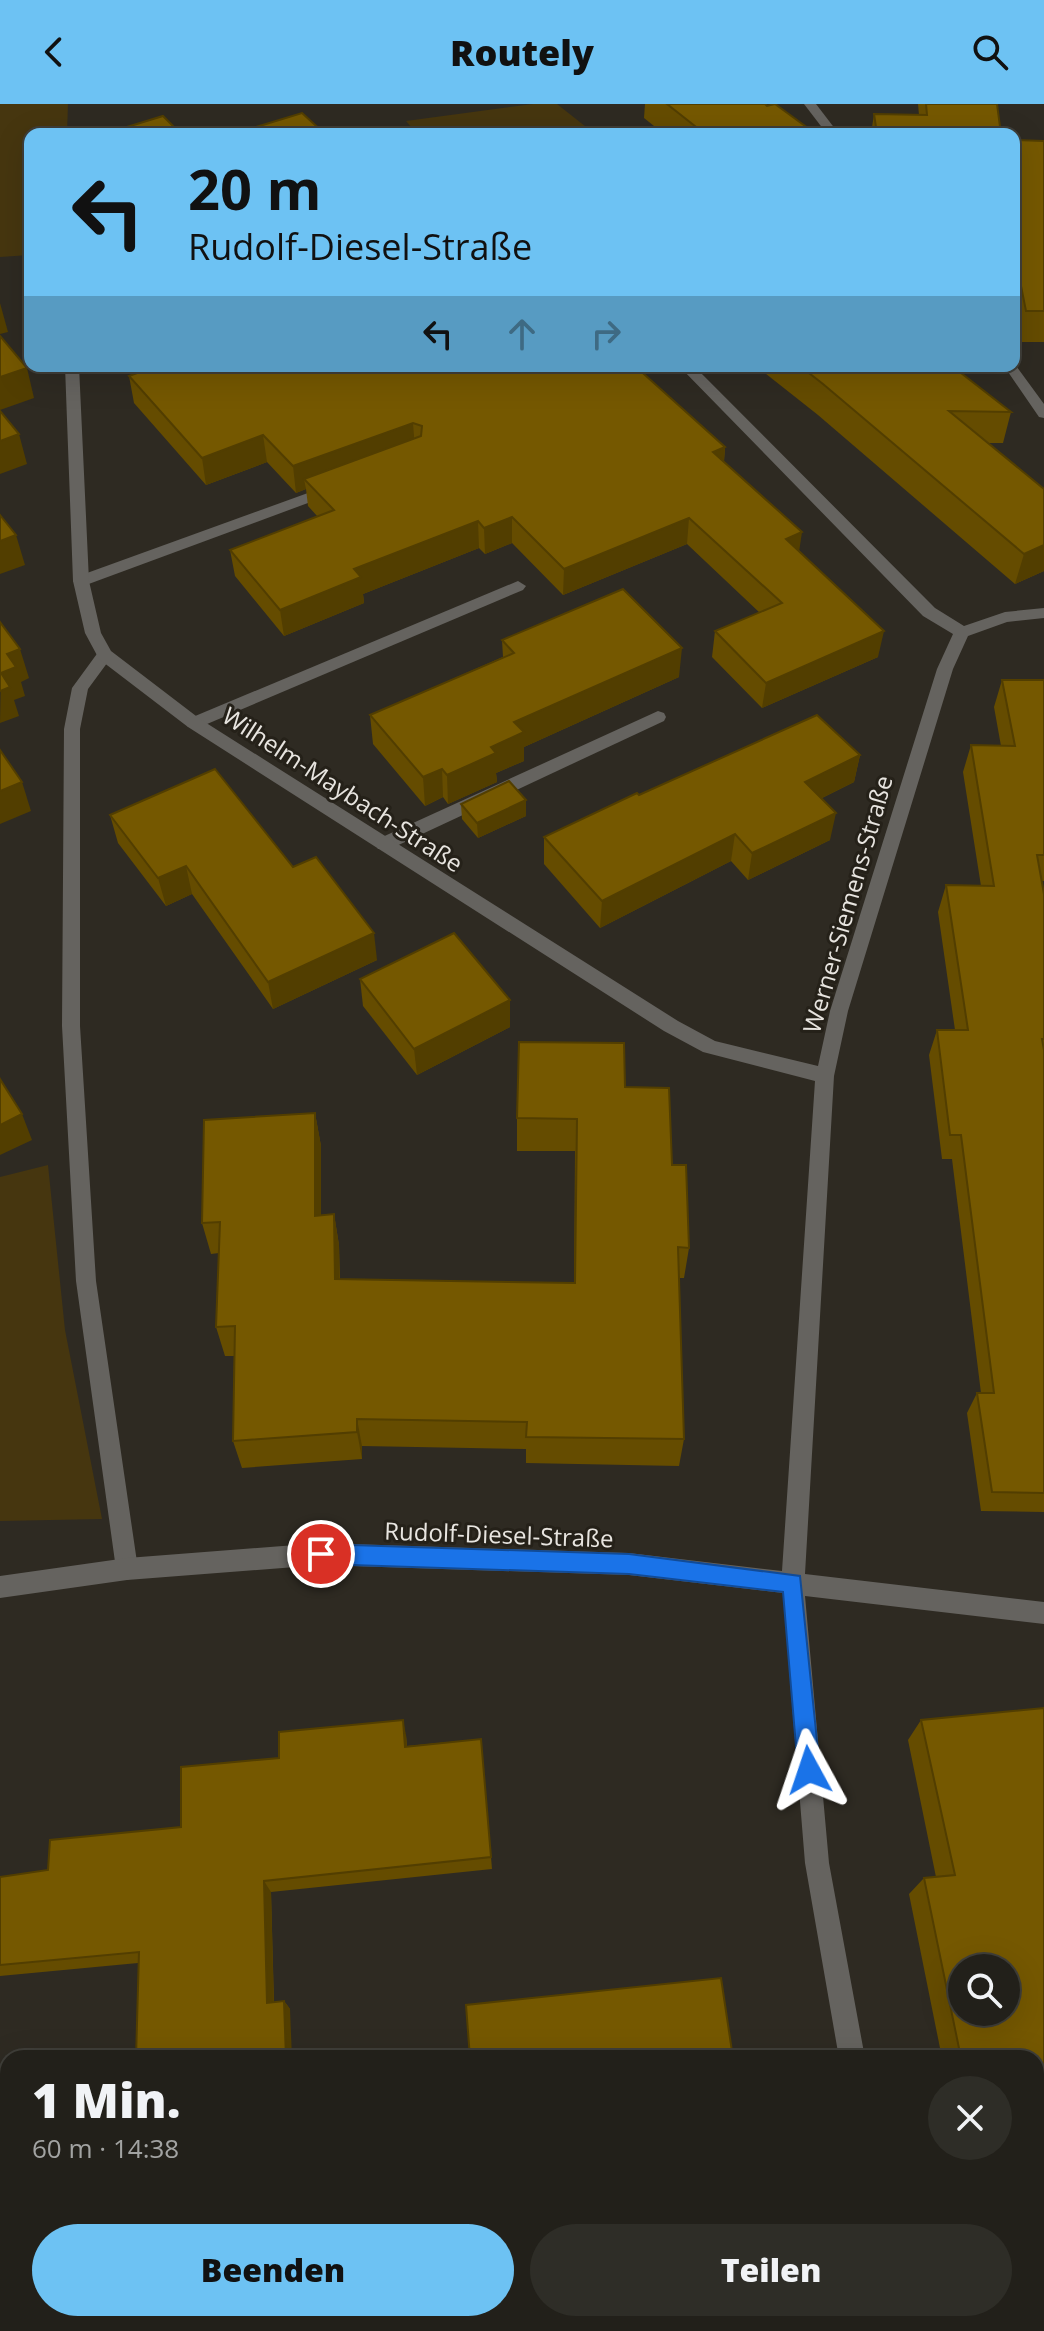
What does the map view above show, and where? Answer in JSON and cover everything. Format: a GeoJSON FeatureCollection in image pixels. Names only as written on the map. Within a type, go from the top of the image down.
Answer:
{"type":"FeatureCollection","features":[{"type":"Feature","properties":{"kind":"street"},"geometry":{"type":"LineString","coordinates":[[810,104],[828,128]]}},
{"type":"Feature","properties":{"kind":"street","name":"Wilhelm-Maybach-Straße"},"geometry":{"type":"LineString","coordinates":[[72,372],[81,581],[93,633],[105,655],[194,723],[671,1026],[710,1047],[825,1076]]}},
{"type":"Feature","properties":{"kind":"street"},"geometry":{"type":"LineString","coordinates":[[692,372],[929,612],[962,632],[1005,617],[1044,613]]}},
{"type":"Feature","properties":{"kind":"street"},"geometry":{"type":"LineString","coordinates":[[1015,372],[1044,414]]}},
{"type":"Feature","properties":{"kind":"street"},"geometry":{"type":"LineString","coordinates":[[81,581],[342,486]]}},
{"type":"Feature","properties":{"kind":"street"},"geometry":{"type":"LineString","coordinates":[[194,723],[518,586]]}},
{"type":"Feature","properties":{"kind":"street","name":"Werner-Siemens-Straße"},"geometry":{"type":"LineString","coordinates":[[851,2050],[817,1863],[793,1583],[825,1076],[839,1011],[945,669],[962,632]]}},
{"type":"Feature","properties":{"kind":"street"},"geometry":{"type":"LineString","coordinates":[[105,655],[80,688],[72,729],[71,1026],[86,1281],[127,1569]]}},
{"type":"Feature","properties":{"kind":"street"},"geometry":{"type":"LineString","coordinates":[[384,844],[658,717]]}},
{"type":"Feature","properties":{"kind":"street","name":"Rudolf-Diesel-Straße"},"geometry":{"type":"LineString","coordinates":[[0,1587],[127,1569],[321,1554],[629,1564],[1044,1613]]}},
{"type":"Feature","properties":{"kind":"shaded area"},"geometry":{"type":"Polygon","coordinates":[[[0,104],[68,104],[67,128],[24,128],[24,255],[0,257],[0,104]]]}},
{"type":"Feature","properties":{"kind":"shaded area"},"geometry":{"type":"Polygon","coordinates":[[[533,104],[557,104],[587,128],[412,128],[406,121],[533,104]]]}},
{"type":"Feature","properties":{"kind":"shaded area"},"geometry":{"type":"Polygon","coordinates":[[[48,1165],[65,1330],[102,1519],[0,1521],[0,1177],[48,1165]]]}},
{"type":"Feature","properties":{"kind":"building"},"geometry":{"type":"Polygon","coordinates":[[[667,104],[775,104],[808,128],[697,128],[667,104]]]}},
{"type":"Feature","properties":{"kind":"building"},"geometry":{"type":"Polygon","coordinates":[[[926,104],[997,104],[1000,128],[876,128],[874,114],[927,115],[926,104]]]}},
{"type":"Feature","properties":{"kind":"building"},"geometry":{"type":"Polygon","coordinates":[[[302,113],[318,128],[253,128],[302,113]]]}},
{"type":"Feature","properties":{"kind":"building"},"geometry":{"type":"Polygon","coordinates":[[[163,116],[175,128],[124,128],[163,116]]]}},
{"type":"Feature","properties":{"kind":"building"},"geometry":{"type":"Polygon","coordinates":[[[1020,140],[1044,141],[1044,311],[1026,311],[1020,281],[1020,140]]]}},
{"type":"Feature","properties":{"kind":"building"},"geometry":{"type":"Polygon","coordinates":[[[0,336],[24,364],[24,369],[0,377],[0,336]]]}},
{"type":"Feature","properties":{"kind":"building"},"geometry":{"type":"Polygon","coordinates":[[[140,372],[642,372],[725,447],[713,452],[802,532],[786,539],[884,631],[766,683],[715,631],[782,603],[689,518],[564,569],[512,517],[484,528],[478,521],[354,569],[361,577],[280,610],[230,550],[334,510],[304,479],[421,436],[422,426],[413,423],[293,466],[263,435],[202,458],[129,376],[140,372]]]}},
{"type":"Feature","properties":{"kind":"building"},"geometry":{"type":"Polygon","coordinates":[[[808,372],[960,372],[1011,412],[949,411],[1044,489],[1044,545],[1024,554],[808,372]]]}},
{"type":"Feature","properties":{"kind":"building"},"geometry":{"type":"Polygon","coordinates":[[[0,411],[19,434],[0,441],[0,411]]]}},
{"type":"Feature","properties":{"kind":"building"},"geometry":{"type":"Polygon","coordinates":[[[0,515],[16,535],[0,541],[0,515]]]}},
{"type":"Feature","properties":{"kind":"building"},"geometry":{"type":"Polygon","coordinates":[[[623,589],[682,648],[514,722],[524,732],[491,747],[496,753],[447,775],[442,769],[423,777],[370,715],[514,653],[502,640],[623,589]]]}},
{"type":"Feature","properties":{"kind":"building"},"geometry":{"type":"Polygon","coordinates":[[[0,622],[20,649],[7,654],[16,667],[1,673],[10,687],[0,691],[0,622]]]}},
{"type":"Feature","properties":{"kind":"building"},"geometry":{"type":"Polygon","coordinates":[[[1002,680],[1044,680],[1044,855],[1037,855],[1044,894],[1044,1493],[992,1492],[977,1393],[994,1393],[961,1135],[950,1135],[937,1030],[968,1030],[946,885],[994,886],[971,745],[1015,746],[1002,680]]]}},
{"type":"Feature","properties":{"kind":"building"},"geometry":{"type":"Polygon","coordinates":[[[817,715],[860,755],[805,782],[836,813],[752,853],[735,834],[602,901],[544,837],[637,793],[639,795],[817,715]]]}},
{"type":"Feature","properties":{"kind":"building"},"geometry":{"type":"Polygon","coordinates":[[[0,750],[22,782],[0,791],[0,750]]]}},
{"type":"Feature","properties":{"kind":"building"},"geometry":{"type":"Polygon","coordinates":[[[215,769],[293,867],[316,857],[374,933],[268,982],[186,866],[158,878],[110,815],[215,769]]]}},
{"type":"Feature","properties":{"kind":"building"},"geometry":{"type":"Polygon","coordinates":[[[509,781],[526,800],[477,823],[461,804],[509,781]]]}},
{"type":"Feature","properties":{"kind":"building"},"geometry":{"type":"Polygon","coordinates":[[[454,933],[510,1000],[414,1049],[360,979],[454,933]]]}},
{"type":"Feature","properties":{"kind":"building"},"geometry":{"type":"Polygon","coordinates":[[[519,1042],[624,1043],[625,1087],[669,1088],[672,1165],[686,1165],[689,1248],[678,1247],[684,1439],[526,1437],[527,1422],[357,1419],[357,1432],[233,1441],[235,1326],[216,1327],[220,1222],[202,1223],[204,1120],[315,1113],[315,1216],[334,1214],[335,1279],[575,1283],[577,1119],[517,1118],[519,1042]]]}},
{"type":"Feature","properties":{"kind":"building"},"geometry":{"type":"Polygon","coordinates":[[[0,1079],[22,1114],[0,1125],[0,1079]]]}},
{"type":"Feature","properties":{"kind":"building"},"geometry":{"type":"Polygon","coordinates":[[[1044,1708],[1044,2050],[959,2050],[954,2026],[1020,2026],[1020,1954],[948,1954],[948,1995],[924,1878],[955,1875],[921,1720],[1044,1708]]]}},
{"type":"Feature","properties":{"kind":"building"},"geometry":{"type":"Polygon","coordinates":[[[403,1720],[405,1747],[481,1739],[491,1857],[264,1881],[267,2003],[284,2001],[286,2050],[136,2050],[139,1952],[0,1965],[0,1877],[48,1870],[50,1840],[181,1827],[181,1767],[279,1758],[279,1732],[403,1720]]]}},
{"type":"Feature","properties":{"kind":"building"},"geometry":{"type":"Polygon","coordinates":[[[721,1978],[732,2050],[469,2050],[466,2005],[721,1978]]]}},
{"type":"Feature","properties":{"kind":"route"},"geometry":{"type":"LineString","coordinates":[[321,1554],[629,1564],[793,1583],[809,1770]]}}]}
